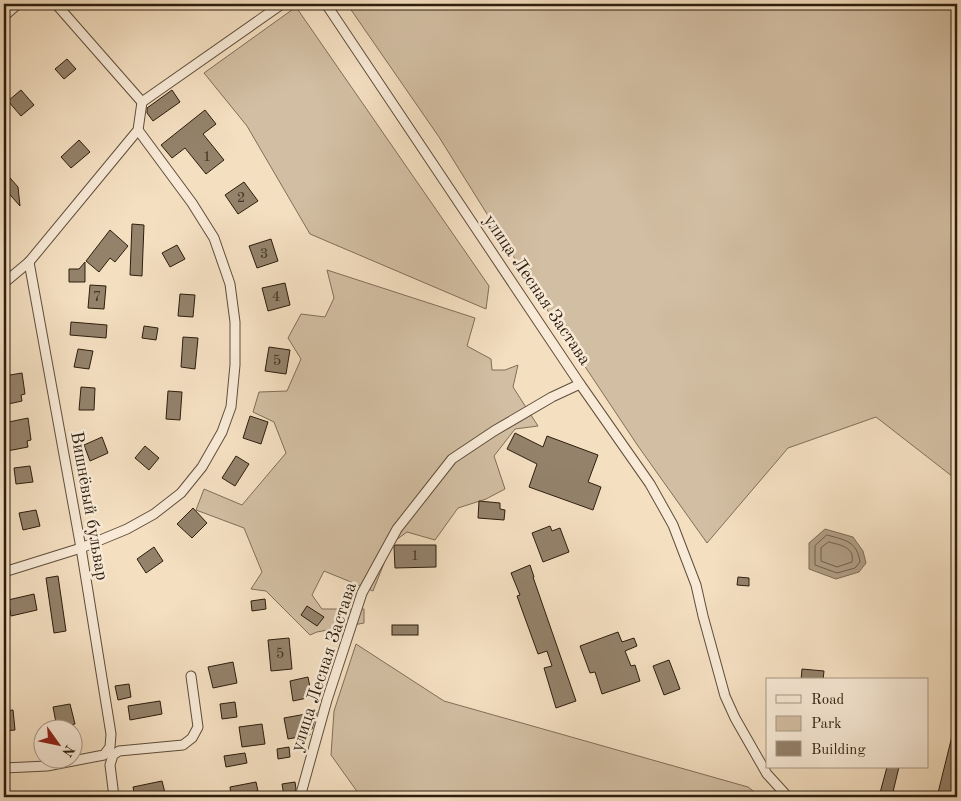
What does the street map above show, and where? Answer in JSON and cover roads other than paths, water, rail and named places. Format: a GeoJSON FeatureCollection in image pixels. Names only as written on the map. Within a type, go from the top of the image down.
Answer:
{"type":"FeatureCollection","features":[{"type":"Feature","properties":{"kind":"street"},"geometry":{"type":"LineString","coordinates":[[4,16],[18,4]]}},
{"type":"Feature","properties":{"kind":"street"},"geometry":{"type":"LineString","coordinates":[[56,4],[142,102]]}},
{"type":"Feature","properties":{"kind":"street"},"geometry":{"type":"LineString","coordinates":[[4,283],[29,262],[138,130],[142,102],[282,4]]}},
{"type":"Feature","properties":{"kind":"street","name":"улица Лесная Застава"},"geometry":{"type":"LineString","coordinates":[[300,797],[327,700],[362,592],[397,529],[452,459],[494,431],[580,384],[326,4]]}},
{"type":"Feature","properties":{"kind":"street"},"geometry":{"type":"LineString","coordinates":[[4,572],[81,548],[127,529],[154,514],[181,493],[202,467],[222,432],[231,407],[235,365],[235,322],[230,284],[214,238],[192,204],[138,130]]}},
{"type":"Feature","properties":{"kind":"street","name":"Вишнёвый бульвар"},"geometry":{"type":"LineString","coordinates":[[4,768],[47,766],[104,754],[110,747],[111,734],[81,548],[29,262]]}},
{"type":"Feature","properties":{"kind":"street"},"geometry":{"type":"LineString","coordinates":[[580,384],[650,484],[673,525],[696,585],[725,696],[735,718],[767,774],[788,797]]}},
{"type":"Feature","properties":{"kind":"street"},"geometry":{"type":"LineString","coordinates":[[114,797],[110,764],[112,755],[119,751],[183,745],[192,738],[198,727],[191,676]]}},
{"type":"Feature","properties":{"kind":"water"},"geometry":{"type":"Polygon","coordinates":[[[825,529],[853,537],[863,551],[866,563],[859,572],[836,579],[809,569],[809,543],[825,529]]]}}]}
